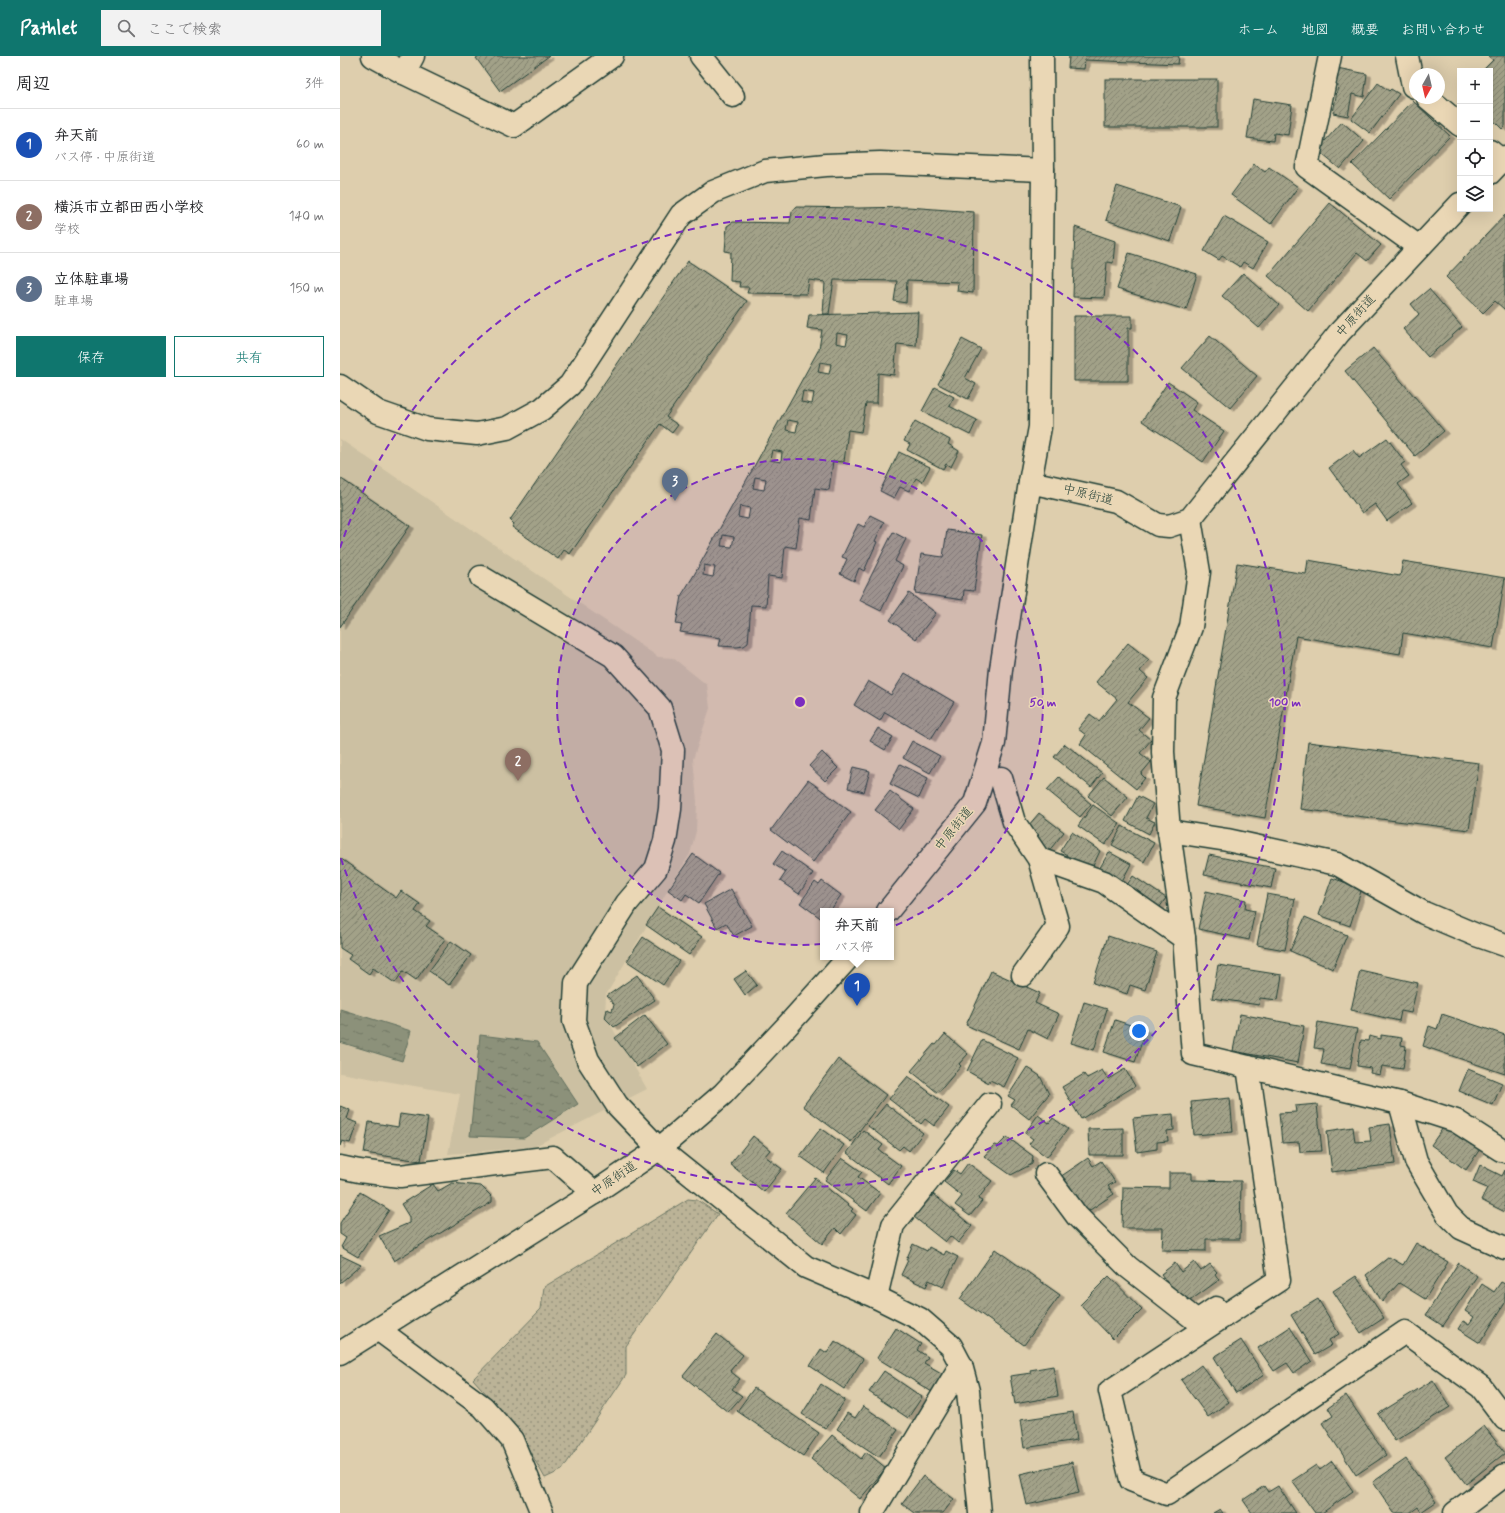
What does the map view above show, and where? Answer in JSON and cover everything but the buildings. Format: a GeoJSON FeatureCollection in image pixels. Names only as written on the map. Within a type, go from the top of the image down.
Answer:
{"type":"FeatureCollection","features":[{"type":"Feature","properties":{"kind":"street"},"geometry":{"type":"LineString","coordinates":[[373,56],[409,64],[514,126],[612,56]]}},
{"type":"Feature","properties":{"kind":"street"},"geometry":{"type":"LineString","coordinates":[[701,56],[733,96]]}},
{"type":"Feature","properties":{"kind":"street"},"geometry":{"type":"LineString","coordinates":[[1030,482],[1040,427],[1043,170],[1042,56]]}},
{"type":"Feature","properties":{"kind":"street"},"geometry":{"type":"LineString","coordinates":[[1330,56],[1306,167],[1418,247]]}},
{"type":"Feature","properties":{"kind":"street"},"geometry":{"type":"LineString","coordinates":[[1407,56],[1409,68]]}},
{"type":"Feature","properties":{"kind":"street"},"geometry":{"type":"LineString","coordinates":[[1435,104],[1457,122]]}},
{"type":"Feature","properties":{"kind":"street"},"geometry":{"type":"LineString","coordinates":[[340,386],[378,412],[427,429],[477,434],[507,428],[542,409],[570,385],[681,215],[713,192],[765,171],[826,165],[880,164],[1043,170]]}},
{"type":"Feature","properties":{"kind":"street","name":"中原街道"},"geometry":{"type":"LineString","coordinates":[[890,908],[975,803],[994,743],[1001,669],[1030,482],[1116,501],[1158,525],[1169,526],[1190,519],[1339,333],[1457,207]]}},
{"type":"Feature","properties":{"kind":"street"},"geometry":{"type":"LineString","coordinates":[[1190,519],[1199,572],[1191,627],[1164,698],[1163,752],[1169,831],[1184,938],[1194,1054],[1400,1103],[1456,1120],[1501,1150],[1505,1150]]}},
{"type":"Feature","properties":{"kind":"street"},"geometry":{"type":"LineString","coordinates":[[481,577],[613,656],[660,708],[673,750],[670,809],[666,835],[656,869],[627,903],[576,983],[574,1021],[588,1060],[617,1105],[659,1149],[806,1267],[876,1297],[920,1319],[951,1346],[961,1365],[968,1391],[980,1513]]}},
{"type":"Feature","properties":{"kind":"street"},"geometry":{"type":"LineString","coordinates":[[1001,778],[1014,822],[1039,859],[1058,926],[1023,975]]}},
{"type":"Feature","properties":{"kind":"street"},"geometry":{"type":"LineString","coordinates":[[1169,831],[1270,849],[1337,864],[1424,913],[1476,935],[1505,945]]}},
{"type":"Feature","properties":{"kind":"street"},"geometry":{"type":"LineString","coordinates":[[1039,859],[1104,882],[1184,938]]}},
{"type":"Feature","properties":{"kind":"street","name":"中原街道"},"geometry":{"type":"LineString","coordinates":[[340,1353],[379,1330],[594,1193],[659,1149],[723,1094],[846,960]]}},
{"type":"Feature","properties":{"kind":"street"},"geometry":{"type":"LineString","coordinates":[[1248,1067],[1279,1280],[1110,1391],[1131,1480],[1167,1494],[1405,1332],[1481,1387],[1505,1419]]}},
{"type":"Feature","properties":{"kind":"street"},"geometry":{"type":"LineString","coordinates":[[1400,1103],[1416,1161],[1447,1214],[1461,1228],[1505,1248]]}},
{"type":"Feature","properties":{"kind":"street"},"geometry":{"type":"LineString","coordinates":[[876,1297],[893,1225],[990,1104]]}},
{"type":"Feature","properties":{"kind":"street"},"geometry":{"type":"LineString","coordinates":[[340,1167],[400,1176],[553,1157],[594,1193]]}},
{"type":"Feature","properties":{"kind":"street"},"geometry":{"type":"LineString","coordinates":[[1046,1174],[1077,1216],[1128,1267],[1197,1321],[1277,1264]]}},
{"type":"Feature","properties":{"kind":"street"},"geometry":{"type":"LineString","coordinates":[[379,1330],[483,1407],[512,1440],[542,1513]]}},
{"type":"Feature","properties":{"kind":"street"},"geometry":{"type":"LineString","coordinates":[[872,1513],[961,1365]]}},
{"type":"Feature","properties":{"kind":"street"},"geometry":{"type":"LineString","coordinates":[[1455,1513],[1505,1475]]}},
{"type":"Feature","properties":{"kind":"shaded area"},"geometry":{"type":"Polygon","coordinates":[[[340,439],[658,657],[673,658],[707,685],[710,708],[693,759],[697,802],[696,831],[690,854],[606,995],[605,1015],[647,1089],[533,1147],[448,1154],[460,1094],[340,1073],[340,439]]]}},
{"type":"Feature","properties":{"kind":"shaded area"},"geometry":{"type":"Polygon","coordinates":[[[688,1199],[697,1200],[718,1214],[626,1346],[626,1375],[562,1470],[545,1478],[516,1427],[473,1379],[541,1309],[544,1287],[688,1199]]]}},
{"type":"Feature","properties":{"kind":"water"},"geometry":{"type":"Polygon","coordinates":[[[340,1009],[411,1031],[402,1061],[340,1042],[340,1009]]]}},
{"type":"Feature","properties":{"kind":"water"},"geometry":{"type":"Polygon","coordinates":[[[480,1035],[537,1042],[578,1104],[524,1138],[470,1136],[480,1035]]]}},
{"type":"Feature","properties":{"kind":"place","name":"立体駐車場"},"geometry":{"type":"Point","coordinates":[675,501]}},
{"type":"Feature","properties":{"kind":"place","name":"横浜市立都田西小学校"},"geometry":{"type":"Point","coordinates":[518,781]}},
{"type":"Feature","properties":{"kind":"place","name":"弁天前"},"geometry":{"type":"Point","coordinates":[857,1006]}}]}
